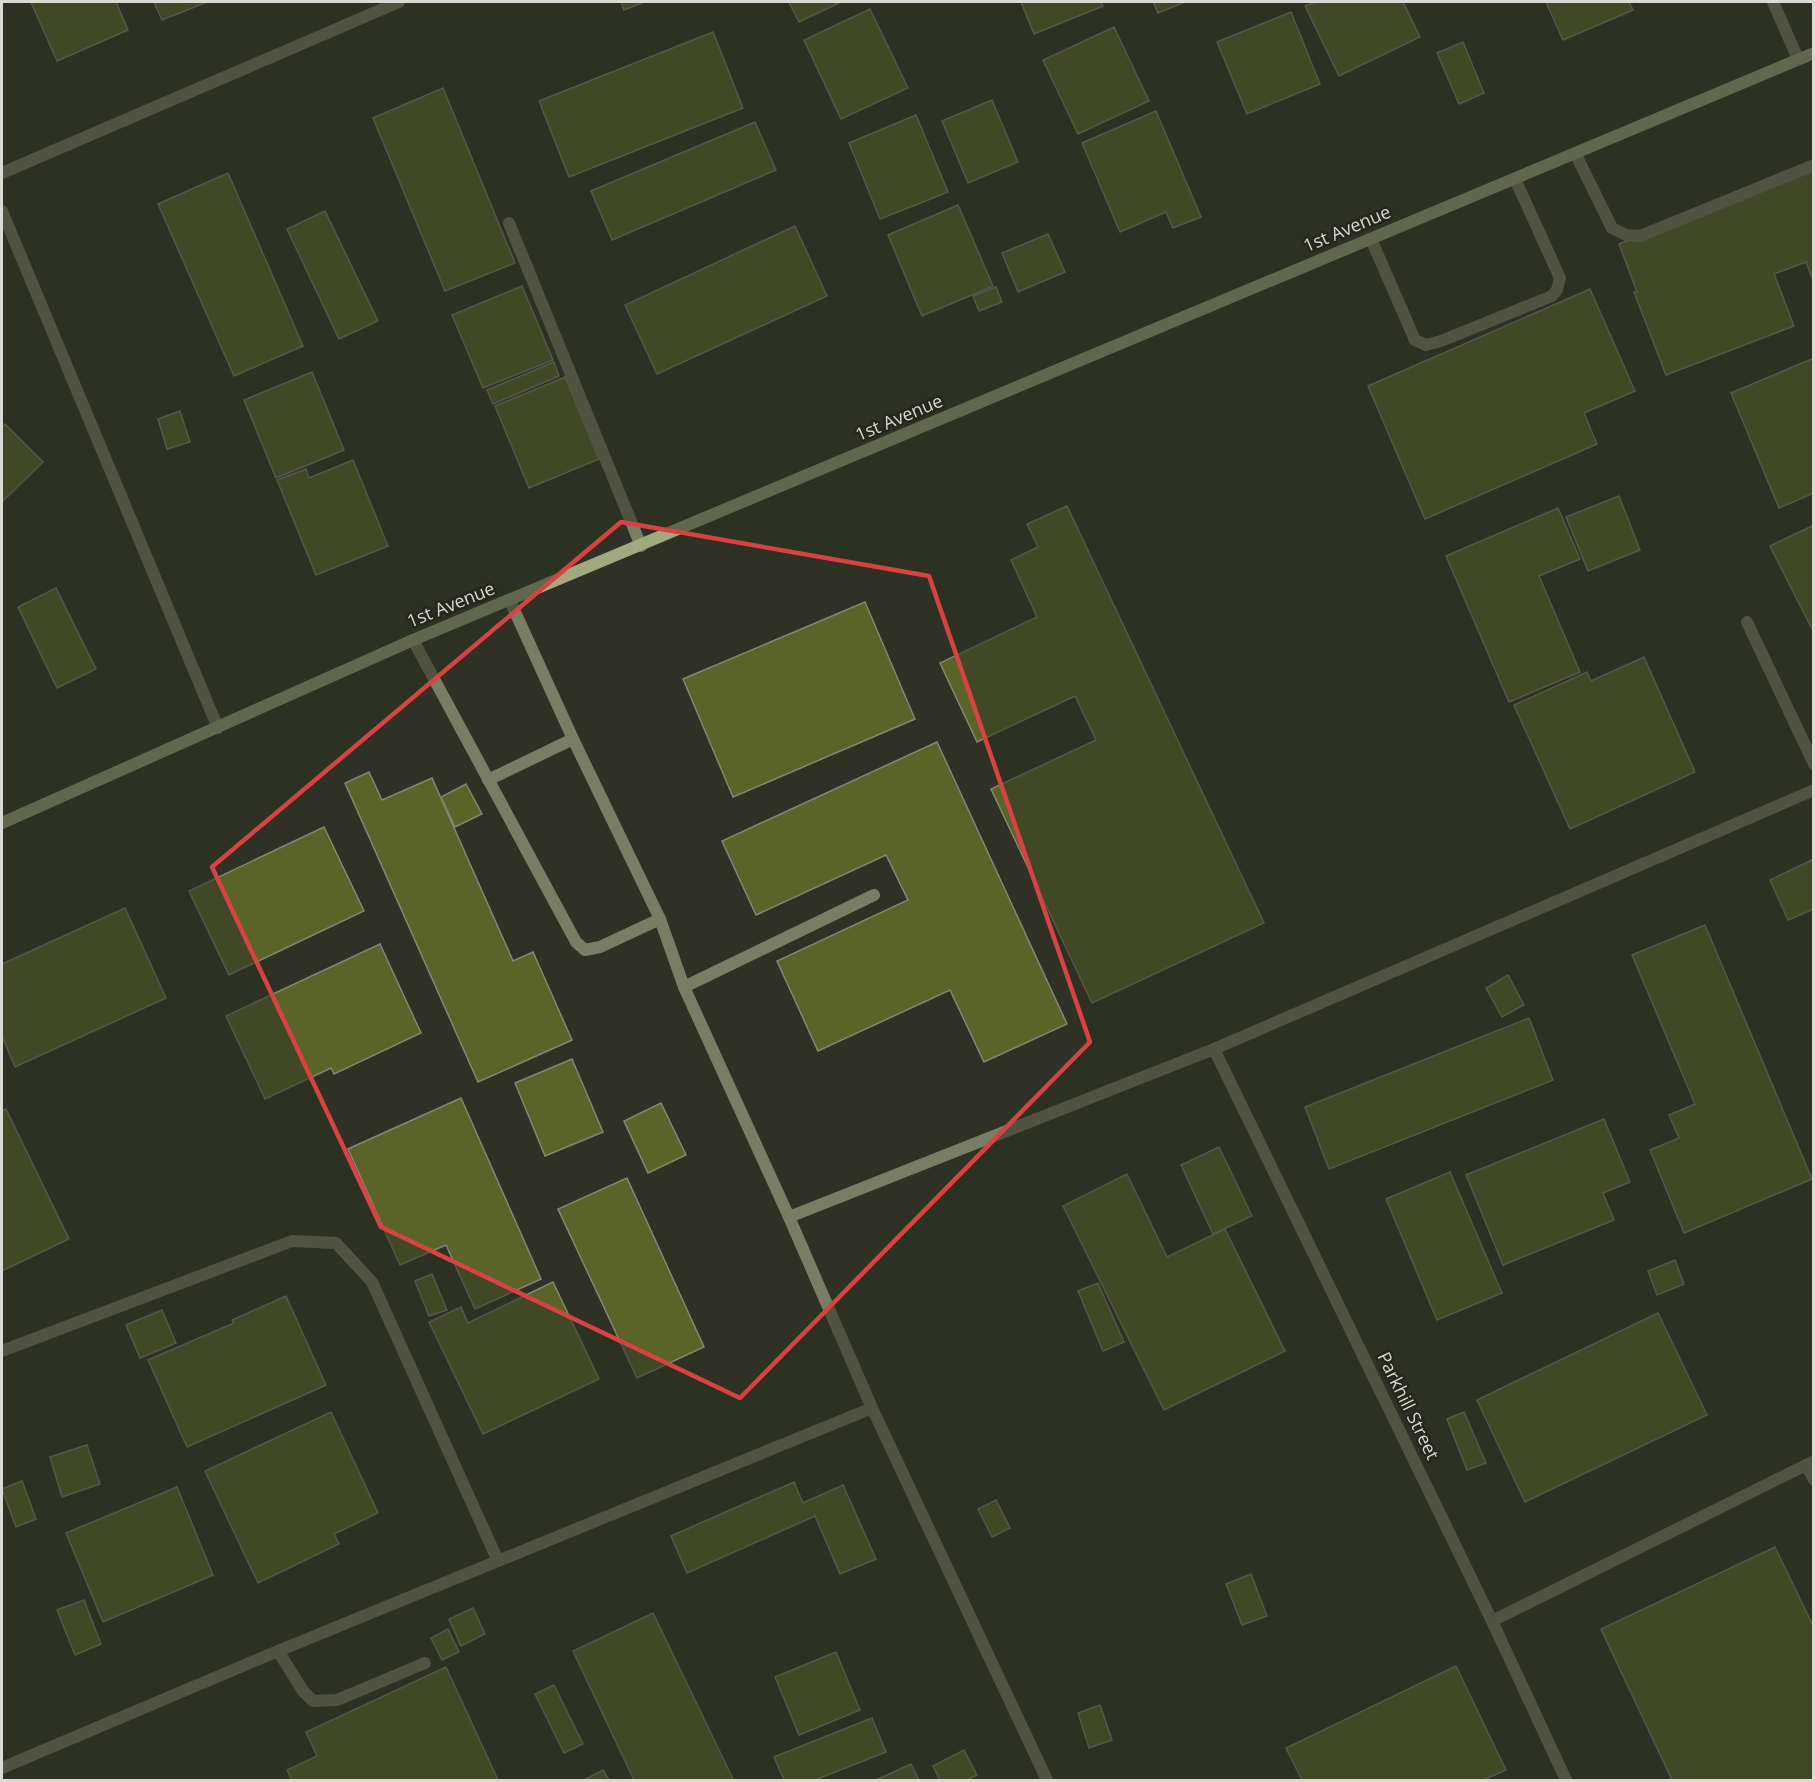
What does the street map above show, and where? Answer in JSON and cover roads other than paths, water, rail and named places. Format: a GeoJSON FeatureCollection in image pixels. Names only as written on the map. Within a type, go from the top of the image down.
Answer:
{"type":"FeatureCollection","features":[{"type":"Feature","properties":{"kind":"street"},"geometry":{"type":"LineString","coordinates":[[2,173],[399,2]]}},
{"type":"Feature","properties":{"kind":"street"},"geometry":{"type":"LineString","coordinates":[[1773,2],[1798,59]]}},
{"type":"Feature","properties":{"kind":"street","name":"1st Avenue"},"geometry":{"type":"LineString","coordinates":[[2,823],[413,640],[1814,53]]}},
{"type":"Feature","properties":{"kind":"street"},"geometry":{"type":"LineString","coordinates":[[1575,153],[1612,228],[1626,235],[1640,236],[1814,165]]}},
{"type":"Feature","properties":{"kind":"street"},"geometry":{"type":"LineString","coordinates":[[1371,239],[1415,340],[1426,345],[1552,296],[1557,290],[1560,278],[1515,179]]}},
{"type":"Feature","properties":{"kind":"street"},"geometry":{"type":"LineString","coordinates":[[2,211],[218,728]]}},
{"type":"Feature","properties":{"kind":"street"},"geometry":{"type":"LineString","coordinates":[[509,223],[641,546]]}},
{"type":"Feature","properties":{"kind":"street"},"geometry":{"type":"LineString","coordinates":[[510,601],[573,740],[660,919],[684,987],[789,1217],[872,1408],[1047,1780]]}},
{"type":"Feature","properties":{"kind":"street"},"geometry":{"type":"LineString","coordinates":[[1747,622],[1814,764]]}},
{"type":"Feature","properties":{"kind":"street"},"geometry":{"type":"LineString","coordinates":[[413,640],[576,942],[585,950],[600,947],[660,919]]}},
{"type":"Feature","properties":{"kind":"street"},"geometry":{"type":"LineString","coordinates":[[488,780],[573,740]]}},
{"type":"Feature","properties":{"kind":"street"},"geometry":{"type":"LineString","coordinates":[[789,1217],[1214,1049],[1814,790]]}},
{"type":"Feature","properties":{"kind":"street"},"geometry":{"type":"LineString","coordinates":[[684,987],[874,895]]}},
{"type":"Feature","properties":{"kind":"street","name":"Parkhill Street"},"geometry":{"type":"LineString","coordinates":[[1214,1049],[1492,1621],[1566,1780]]}},
{"type":"Feature","properties":{"kind":"street"},"geometry":{"type":"LineString","coordinates":[[2,1351],[292,1241],[336,1244],[372,1282],[498,1561]]}},
{"type":"Feature","properties":{"kind":"street"},"geometry":{"type":"LineString","coordinates":[[2,1768],[278,1651],[872,1408]]}},
{"type":"Feature","properties":{"kind":"street"},"geometry":{"type":"LineString","coordinates":[[1492,1621],[1810,1463],[1814,1480]]}},
{"type":"Feature","properties":{"kind":"street"},"geometry":{"type":"LineString","coordinates":[[278,1651],[303,1691],[313,1701],[337,1700],[425,1663]]}}]}
